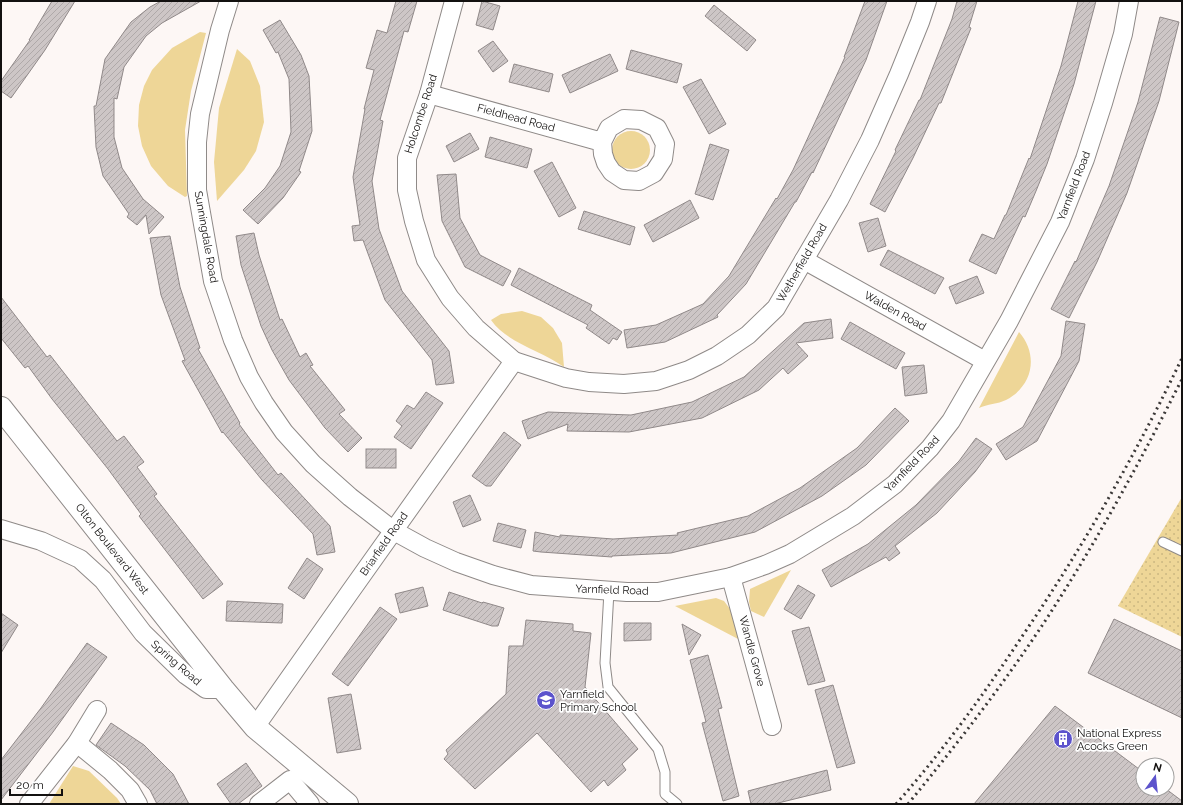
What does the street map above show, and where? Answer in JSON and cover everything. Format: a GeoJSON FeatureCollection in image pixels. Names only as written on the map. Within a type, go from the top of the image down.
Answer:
{"type":"FeatureCollection","features":[{"type":"Feature","properties":{"kind":"street","name":"Sunningdale Road"},"geometry":{"type":"LineString","coordinates":[[229,1],[206,85],[200,114],[197,142],[197,190],[213,281],[232,340],[249,377],[264,403],[284,432],[313,464],[350,497],[394,531]]}},
{"type":"Feature","properties":{"kind":"street","name":"Holcombe Road"},"geometry":{"type":"LineString","coordinates":[[454,1],[429,94],[407,158],[407,190],[414,221],[426,260],[450,298],[476,328],[514,361]]}},
{"type":"Feature","properties":{"kind":"street","name":"Wetherfield Road"},"geometry":{"type":"LineString","coordinates":[[514,361],[566,378],[589,382],[624,384],[656,381],[689,370],[717,356],[748,335],[776,308],[839,200],[870,140],[900,74],[927,1]]}},
{"type":"Feature","properties":{"kind":"street","name":"Yarnfield Road"},"geometry":{"type":"LineString","coordinates":[[394,531],[425,548],[456,562],[493,575],[531,585],[609,591],[658,592],[731,577],[765,565],[806,546],[853,516],[895,484],[930,448],[951,421],[1009,321],[1063,215],[1085,159],[1123,34],[1129,1]]}},
{"type":"Feature","properties":{"kind":"street","name":"Fieldhead Road"},"geometry":{"type":"LineString","coordinates":[[429,94],[602,142]]}},
{"type":"Feature","properties":{"kind":"street","name":"Walden Road"},"geometry":{"type":"LineString","coordinates":[[804,260],[986,361]]}},
{"type":"Feature","properties":{"kind":"street","name":"Briarfield Road"},"geometry":{"type":"LineString","coordinates":[[256,728],[350,592],[514,361]]}},
{"type":"Feature","properties":{"kind":"street","name":"Olton Boulevard West"},"geometry":{"type":"LineString","coordinates":[[1,408],[223,689]]}},
{"type":"Feature","properties":{"kind":"street","name":"Spring Road"},"geometry":{"type":"LineString","coordinates":[[1,529],[41,541],[80,559],[103,580],[143,633],[186,675],[206,689],[223,689]]}},
{"type":"Feature","properties":{"kind":"street","name":"Wandle Grove"},"geometry":{"type":"LineString","coordinates":[[731,577],[772,726]]}},
{"type":"Feature","properties":{"kind":"street"},"geometry":{"type":"LineString","coordinates":[[223,689],[256,728],[347,804]]}},
{"type":"Feature","properties":{"kind":"street"},"geometry":{"type":"LineString","coordinates":[[30,804],[77,743],[97,710]]}},
{"type":"Feature","properties":{"kind":"street"},"geometry":{"type":"LineString","coordinates":[[77,743],[110,770],[130,790],[138,804]]}},
{"type":"Feature","properties":{"kind":"street"},"geometry":{"type":"LineString","coordinates":[[259,804],[290,780],[310,804]]}},
{"type":"Feature","properties":{"kind":"lane"},"geometry":{"type":"LineString","coordinates":[[1163,542],[1182,551]]}},
{"type":"Feature","properties":{"kind":"lane"},"geometry":{"type":"LineString","coordinates":[[609,591],[605,663],[608,687],[658,749],[665,772],[665,794],[677,804]]}},
{"type":"Feature","properties":{"kind":"shaded area"},"geometry":{"type":"Polygon","coordinates":[[[200,32],[206,33],[191,91],[185,130],[187,196],[185,197],[168,186],[151,166],[142,146],[138,126],[139,105],[144,86],[152,70],[172,48],[200,32]]]}},
{"type":"Feature","properties":{"kind":"shaded area"},"geometry":{"type":"Polygon","coordinates":[[[237,49],[250,61],[260,86],[264,122],[256,151],[244,170],[217,201],[214,162],[219,108],[237,49]]]}},
{"type":"Feature","properties":{"kind":"shaded area"},"geometry":{"type":"Polygon","coordinates":[[[631,131],[641,134],[647,140],[650,150],[647,160],[641,166],[631,169],[621,166],[615,160],[612,150],[615,140],[621,134],[631,131]]]}},
{"type":"Feature","properties":{"kind":"shaded area"},"geometry":{"type":"Polygon","coordinates":[[[522,311],[541,317],[553,328],[562,343],[564,367],[506,335],[491,320],[501,314],[522,311]]]}},
{"type":"Feature","properties":{"kind":"shaded area"},"geometry":{"type":"Polygon","coordinates":[[[1019,332],[1029,350],[1031,360],[1027,378],[1022,387],[1006,400],[979,408],[1019,332]]]}},
{"type":"Feature","properties":{"kind":"shaded area"},"geometry":{"type":"Polygon","coordinates":[[[1182,497],[1182,637],[1118,606],[1182,497]]]}},
{"type":"Feature","properties":{"kind":"shaded area"},"geometry":{"type":"Polygon","coordinates":[[[791,570],[764,617],[751,611],[749,602],[750,589],[791,570]]]}},
{"type":"Feature","properties":{"kind":"shaded area"},"geometry":{"type":"Polygon","coordinates":[[[716,598],[724,601],[730,609],[740,640],[675,606],[716,598]]]}},
{"type":"Feature","properties":{"kind":"shaded area"},"geometry":{"type":"Polygon","coordinates":[[[73,766],[89,771],[117,798],[121,804],[49,804],[73,766]]]}},
{"type":"Feature","properties":{"kind":"building"},"geometry":{"type":"Polygon","coordinates":[[[52,1],[75,1],[45,50],[11,98],[1,91],[1,81],[30,40],[52,1]]]}},
{"type":"Feature","properties":{"kind":"building"},"geometry":{"type":"Polygon","coordinates":[[[161,1],[201,1],[162,23],[146,36],[124,67],[117,99],[114,98],[114,137],[122,168],[143,199],[164,217],[149,234],[146,215],[137,225],[127,217],[129,214],[103,176],[96,147],[94,106],[96,106],[105,59],[131,22],[150,7],[161,1]]]}},
{"type":"Feature","properties":{"kind":"building"},"geometry":{"type":"Polygon","coordinates":[[[396,1],[417,1],[408,32],[404,31],[380,120],[383,121],[372,181],[379,229],[402,291],[449,351],[454,383],[436,385],[432,360],[385,300],[363,240],[354,241],[352,226],[360,225],[353,177],[364,109],[374,70],[366,68],[377,30],[387,33],[396,1]]]}},
{"type":"Feature","properties":{"kind":"building"},"geometry":{"type":"Polygon","coordinates":[[[482,1],[500,6],[493,30],[476,25],[482,1]]]}},
{"type":"Feature","properties":{"kind":"building"},"geometry":{"type":"Polygon","coordinates":[[[865,1],[887,1],[866,60],[813,173],[812,172],[796,202],[746,284],[717,315],[718,317],[665,342],[627,348],[624,330],[656,325],[703,304],[729,276],[776,198],[777,199],[793,170],[845,57],[865,1]]]}},
{"type":"Feature","properties":{"kind":"building"},"geometry":{"type":"Polygon","coordinates":[[[957,1],[977,1],[969,27],[971,28],[941,103],[939,103],[885,212],[870,204],[920,100],[952,19],[957,1]]]}},
{"type":"Feature","properties":{"kind":"building"},"geometry":{"type":"Polygon","coordinates":[[[1078,1],[1096,1],[1074,84],[1047,164],[1036,191],[1025,217],[1023,216],[996,274],[969,261],[982,234],[994,239],[1006,215],[1029,158],[1030,159],[1061,66],[1078,1]]]}},
{"type":"Feature","properties":{"kind":"building"},"geometry":{"type":"Polygon","coordinates":[[[714,5],[756,40],[747,51],[705,16],[714,5]]]}},
{"type":"Feature","properties":{"kind":"building"},"geometry":{"type":"Polygon","coordinates":[[[1160,17],[1179,22],[1159,101],[1127,193],[1097,262],[1069,318],[1051,309],[1075,261],[1076,262],[1109,186],[1138,102],[1160,17]]]}},
{"type":"Feature","properties":{"kind":"building"},"geometry":{"type":"Polygon","coordinates":[[[280,20],[301,55],[309,76],[312,131],[299,171],[301,172],[283,198],[258,224],[243,210],[265,188],[280,166],[291,132],[289,79],[278,52],[276,53],[263,30],[280,20]]]}},
{"type":"Feature","properties":{"kind":"building"},"geometry":{"type":"Polygon","coordinates":[[[493,41],[508,61],[493,72],[478,51],[493,41]]]}},
{"type":"Feature","properties":{"kind":"building"},"geometry":{"type":"Polygon","coordinates":[[[631,50],[682,64],[677,83],[626,69],[631,50]]]}},
{"type":"Feature","properties":{"kind":"building"},"geometry":{"type":"Polygon","coordinates":[[[610,54],[618,71],[570,93],[562,75],[610,54]]]}},
{"type":"Feature","properties":{"kind":"building"},"geometry":{"type":"Polygon","coordinates":[[[514,64],[553,74],[549,92],[509,82],[514,64]]]}},
{"type":"Feature","properties":{"kind":"building"},"geometry":{"type":"Polygon","coordinates":[[[701,79],[726,124],[709,134],[683,87],[701,79]]]}},
{"type":"Feature","properties":{"kind":"building"},"geometry":{"type":"Polygon","coordinates":[[[470,133],[479,149],[454,162],[446,146],[470,133]]]}},
{"type":"Feature","properties":{"kind":"building"},"geometry":{"type":"Polygon","coordinates":[[[490,137],[532,149],[527,168],[485,157],[490,137]]]}},
{"type":"Feature","properties":{"kind":"building"},"geometry":{"type":"Polygon","coordinates":[[[710,144],[729,150],[713,200],[695,194],[710,144]]]}},
{"type":"Feature","properties":{"kind":"building"},"geometry":{"type":"Polygon","coordinates":[[[552,162],[576,208],[559,217],[534,171],[552,162]]]}},
{"type":"Feature","properties":{"kind":"building"},"geometry":{"type":"Polygon","coordinates":[[[456,174],[460,218],[480,255],[511,271],[503,286],[465,267],[442,221],[437,175],[456,174]]]}},
{"type":"Feature","properties":{"kind":"building"},"geometry":{"type":"Polygon","coordinates":[[[690,200],[699,218],[653,242],[644,225],[690,200]]]}},
{"type":"Feature","properties":{"kind":"building"},"geometry":{"type":"Polygon","coordinates":[[[584,211],[635,227],[630,245],[578,229],[584,211]]]}},
{"type":"Feature","properties":{"kind":"building"},"geometry":{"type":"Polygon","coordinates":[[[878,218],[886,246],[868,252],[859,223],[878,218]]]}},
{"type":"Feature","properties":{"kind":"building"},"geometry":{"type":"Polygon","coordinates":[[[254,233],[259,255],[280,320],[282,319],[300,357],[306,353],[313,365],[310,366],[345,410],[339,414],[362,438],[348,452],[325,428],[289,380],[272,350],[261,326],[241,265],[236,236],[254,233]]]}},
{"type":"Feature","properties":{"kind":"building"},"geometry":{"type":"Polygon","coordinates":[[[170,236],[180,287],[200,348],[198,349],[240,423],[239,424],[250,439],[278,475],[281,473],[330,526],[335,552],[317,555],[313,534],[262,480],[223,432],[222,433],[182,361],[185,360],[161,295],[150,238],[170,236]]]}},
{"type":"Feature","properties":{"kind":"building"},"geometry":{"type":"Polygon","coordinates":[[[888,250],[944,278],[935,294],[880,265],[888,250]]]}},
{"type":"Feature","properties":{"kind":"building"},"geometry":{"type":"Polygon","coordinates":[[[519,268],[592,305],[590,310],[622,332],[617,340],[613,338],[609,344],[586,328],[588,325],[511,285],[519,268]]]}},
{"type":"Feature","properties":{"kind":"building"},"geometry":{"type":"Polygon","coordinates":[[[977,276],[984,293],[956,304],[949,287],[977,276]]]}},
{"type":"Feature","properties":{"kind":"building"},"geometry":{"type":"Polygon","coordinates":[[[1,297],[47,357],[50,355],[117,441],[124,436],[144,462],[137,467],[157,494],[154,496],[223,584],[203,599],[139,516],[141,514],[108,469],[52,399],[28,366],[25,368],[1,338],[1,297]]]}},
{"type":"Feature","properties":{"kind":"building"},"geometry":{"type":"Polygon","coordinates":[[[831,319],[833,338],[796,343],[808,356],[788,374],[783,368],[759,390],[702,418],[629,432],[567,431],[568,424],[528,439],[522,421],[548,412],[631,415],[692,402],[744,377],[804,323],[831,319]]]}},
{"type":"Feature","properties":{"kind":"building"},"geometry":{"type":"Polygon","coordinates":[[[1066,321],[1085,324],[1079,361],[1037,441],[1006,460],[996,444],[1023,427],[1061,356],[1066,321]]]}},
{"type":"Feature","properties":{"kind":"building"},"geometry":{"type":"Polygon","coordinates":[[[850,322],[905,353],[896,369],[841,339],[850,322]]]}},
{"type":"Feature","properties":{"kind":"building"},"geometry":{"type":"Polygon","coordinates":[[[924,365],[927,393],[905,396],[902,367],[924,365]]]}},
{"type":"Feature","properties":{"kind":"building"},"geometry":{"type":"Polygon","coordinates":[[[426,392],[443,403],[411,449],[394,437],[402,426],[396,421],[407,405],[414,409],[426,392]]]}},
{"type":"Feature","properties":{"kind":"building"},"geometry":{"type":"Polygon","coordinates":[[[895,408],[909,421],[866,465],[822,496],[755,532],[671,553],[612,557],[533,551],[535,532],[560,537],[560,535],[613,539],[678,535],[677,533],[748,516],[800,488],[857,448],[895,408]]]}},
{"type":"Feature","properties":{"kind":"building"},"geometry":{"type":"Polygon","coordinates":[[[504,432],[521,445],[491,486],[486,486],[472,476],[504,432]]]}},
{"type":"Feature","properties":{"kind":"building"},"geometry":{"type":"Polygon","coordinates":[[[976,438],[992,449],[975,472],[937,513],[895,546],[900,553],[889,561],[886,557],[831,587],[822,570],[868,544],[916,505],[959,461],[976,438]]]}},
{"type":"Feature","properties":{"kind":"building"},"geometry":{"type":"Polygon","coordinates":[[[366,449],[396,449],[396,468],[366,468],[366,449]]]}},
{"type":"Feature","properties":{"kind":"building"},"geometry":{"type":"Polygon","coordinates":[[[470,495],[481,520],[463,527],[453,502],[470,495]]]}},
{"type":"Feature","properties":{"kind":"building"},"geometry":{"type":"Polygon","coordinates":[[[498,523],[526,530],[521,548],[493,541],[498,523]]]}},
{"type":"Feature","properties":{"kind":"building"},"geometry":{"type":"Polygon","coordinates":[[[307,558],[323,569],[304,599],[288,588],[307,558]]]}},
{"type":"Feature","properties":{"kind":"building"},"geometry":{"type":"Polygon","coordinates":[[[798,585],[815,595],[801,619],[784,609],[798,585]]]}},
{"type":"Feature","properties":{"kind":"building"},"geometry":{"type":"Polygon","coordinates":[[[423,587],[428,606],[400,613],[395,594],[423,587]]]}},
{"type":"Feature","properties":{"kind":"building"},"geometry":{"type":"Polygon","coordinates":[[[449,592],[482,603],[504,608],[498,626],[492,626],[443,610],[449,592]]]}},
{"type":"Feature","properties":{"kind":"building"},"geometry":{"type":"Polygon","coordinates":[[[227,601],[283,604],[282,623],[226,621],[227,601]]]}},
{"type":"Feature","properties":{"kind":"building"},"geometry":{"type":"Polygon","coordinates":[[[380,607],[397,619],[348,686],[332,674],[380,607]]]}},
{"type":"Feature","properties":{"kind":"building"},"geometry":{"type":"Polygon","coordinates":[[[1,613],[18,625],[1,653],[1,613]]]}},
{"type":"Feature","properties":{"kind":"building"},"geometry":{"type":"Polygon","coordinates":[[[1114,619],[1182,651],[1182,718],[1088,673],[1114,619]]]}},
{"type":"Feature","properties":{"kind":"building"},"geometry":{"type":"Polygon","coordinates":[[[526,620],[573,624],[573,631],[591,633],[585,687],[638,749],[622,764],[626,770],[608,786],[604,780],[591,792],[537,733],[475,789],[444,759],[448,754],[446,750],[506,694],[509,646],[523,646],[526,620]]]}},
{"type":"Feature","properties":{"kind":"building"},"geometry":{"type":"Polygon","coordinates":[[[624,623],[651,623],[651,640],[624,641],[624,623]]]}},
{"type":"Feature","properties":{"kind":"building"},"geometry":{"type":"Polygon","coordinates":[[[682,624],[701,635],[689,655],[682,624]]]}},
{"type":"Feature","properties":{"kind":"building"},"geometry":{"type":"Polygon","coordinates":[[[809,627],[825,681],[808,685],[792,631],[809,627]]]}},
{"type":"Feature","properties":{"kind":"building"},"geometry":{"type":"Polygon","coordinates":[[[87,643],[107,657],[53,732],[1,800],[1,760],[41,708],[87,643]]]}},
{"type":"Feature","properties":{"kind":"building"},"geometry":{"type":"Polygon","coordinates":[[[708,655],[722,708],[718,709],[739,796],[723,801],[702,723],[706,722],[690,660],[708,655]]]}},
{"type":"Feature","properties":{"kind":"building"},"geometry":{"type":"Polygon","coordinates":[[[833,685],[855,763],[837,768],[815,690],[833,685]]]}},
{"type":"Feature","properties":{"kind":"building"},"geometry":{"type":"Polygon","coordinates":[[[351,694],[361,749],[337,753],[328,698],[351,694]]]}},
{"type":"Feature","properties":{"kind":"building","name":"National Express Acocks Green"},"geometry":{"type":"Polygon","coordinates":[[[1055,706],[1135,766],[1135,797],[1175,797],[1175,796],[1182,801],[1182,804],[974,804],[1055,706]]]}},
{"type":"Feature","properties":{"kind":"building"},"geometry":{"type":"Polygon","coordinates":[[[111,723],[144,745],[173,774],[189,804],[157,804],[150,790],[125,766],[96,745],[111,723]]]}},
{"type":"Feature","properties":{"kind":"building"},"geometry":{"type":"Polygon","coordinates":[[[246,763],[262,786],[238,804],[231,804],[217,784],[246,763]]]}},
{"type":"Feature","properties":{"kind":"building"},"geometry":{"type":"Polygon","coordinates":[[[827,770],[831,790],[774,804],[751,804],[748,791],[827,770]]]}},
{"type":"Feature","properties":{"kind":"railway"},"geometry":{"type":"LineString","coordinates":[[896,804],[930,764],[962,722],[993,679],[1067,568],[1108,500],[1182,358]]}},
{"type":"Feature","properties":{"kind":"railway"},"geometry":{"type":"LineString","coordinates":[[908,804],[981,711],[1016,664],[1049,615],[1085,557],[1118,499],[1182,379]]}},
{"type":"Feature","properties":{"kind":"place","name":"Yarnfield Primary School"},"geometry":{"type":"Point","coordinates":[546,700]}},
{"type":"Feature","properties":{"kind":"place","name":"National Express Acocks Green"},"geometry":{"type":"Point","coordinates":[1063,739]}}]}
